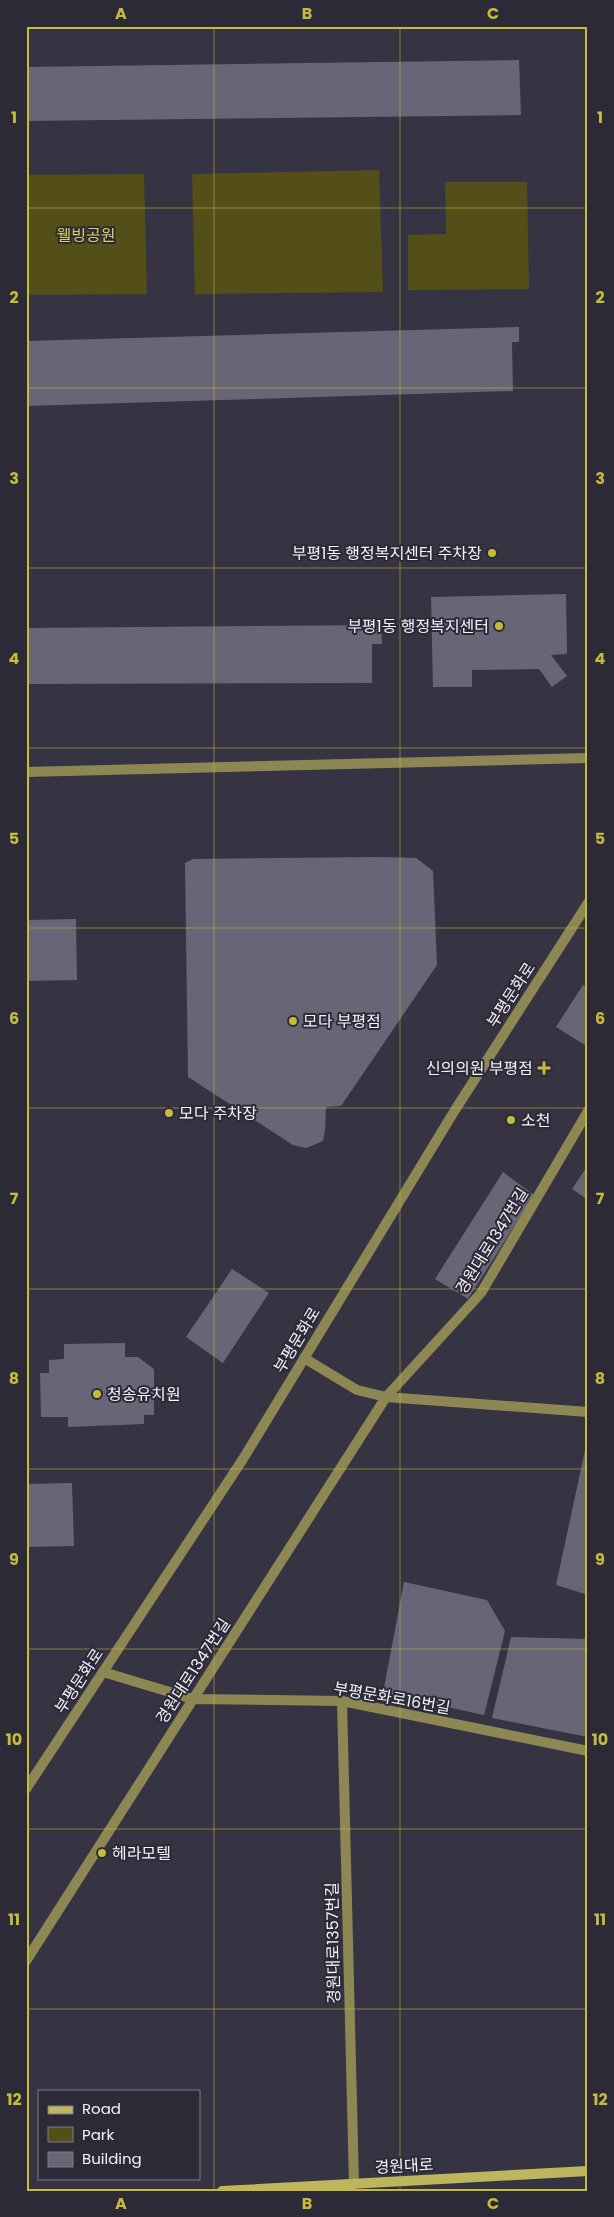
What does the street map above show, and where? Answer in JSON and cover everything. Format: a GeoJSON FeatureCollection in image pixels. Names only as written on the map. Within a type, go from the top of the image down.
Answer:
{"type":"FeatureCollection","features":[{"type":"Feature","properties":{"kind":"main road","name":"경원대로"},"geometry":{"type":"LineString","coordinates":[[222,2191],[588,2171]]}},
{"type":"Feature","properties":{"kind":"street"},"geometry":{"type":"LineString","coordinates":[[26,772],[588,758]]}},
{"type":"Feature","properties":{"kind":"street","name":"부평문화로"},"geometry":{"type":"LineString","coordinates":[[26,1789],[243,1459],[455,1110],[588,903]]}},
{"type":"Feature","properties":{"kind":"street","name":"경원대로1347번길"},"geometry":{"type":"LineString","coordinates":[[26,1961],[386,1397],[481,1293],[588,1112]]}},
{"type":"Feature","properties":{"kind":"street"},"geometry":{"type":"LineString","coordinates":[[304,1358],[357,1390],[386,1397],[588,1412]]}},
{"type":"Feature","properties":{"kind":"street","name":"부평문화로16번길"},"geometry":{"type":"LineString","coordinates":[[103,1672],[193,1699],[342,1701],[588,1751]]}},
{"type":"Feature","properties":{"kind":"street","name":"경원대로1357번길"},"geometry":{"type":"LineString","coordinates":[[342,1701],[354,2184]]}},
{"type":"Feature","properties":{"kind":"green space"},"geometry":{"type":"Polygon","coordinates":[[[379,170],[383,292],[195,294],[192,174],[379,170]]]}},
{"type":"Feature","properties":{"kind":"green space","name":"웰빙공원"},"geometry":{"type":"Polygon","coordinates":[[[144,174],[147,294],[26,295],[26,175],[144,174]]]}},
{"type":"Feature","properties":{"kind":"green space"},"geometry":{"type":"Polygon","coordinates":[[[445,182],[527,182],[529,289],[408,290],[408,235],[446,234],[445,182]]]}},
{"type":"Feature","properties":{"kind":"building"},"geometry":{"type":"Polygon","coordinates":[[[519,60],[521,115],[26,121],[26,67],[519,60]]]}},
{"type":"Feature","properties":{"kind":"building"},"geometry":{"type":"Polygon","coordinates":[[[519,327],[519,342],[512,342],[513,391],[26,406],[26,341],[519,327]]]}},
{"type":"Feature","properties":{"kind":"building","name":"부평1동 행정복지센터"},"geometry":{"type":"Polygon","coordinates":[[[566,594],[567,654],[551,655],[567,676],[552,687],[539,669],[472,670],[472,687],[433,687],[431,597],[566,594]]]}},
{"type":"Feature","properties":{"kind":"building"},"geometry":{"type":"Polygon","coordinates":[[[381,625],[382,644],[372,644],[372,683],[26,684],[26,628],[381,625]]]}},
{"type":"Feature","properties":{"kind":"building","name":"모다 부평점"},"geometry":{"type":"Polygon","coordinates":[[[416,858],[433,871],[437,965],[341,1106],[326,1107],[323,1141],[306,1148],[293,1145],[188,1077],[185,863],[193,859],[416,858]]]}},
{"type":"Feature","properties":{"kind":"building"},"geometry":{"type":"Polygon","coordinates":[[[76,919],[77,980],[26,981],[26,920],[76,919]]]}},
{"type":"Feature","properties":{"kind":"building"},"geometry":{"type":"Polygon","coordinates":[[[583,985],[588,988],[588,1047],[556,1027],[583,985]]]}},
{"type":"Feature","properties":{"kind":"building"},"geometry":{"type":"Polygon","coordinates":[[[588,1165],[588,1200],[572,1189],[588,1165]]]}},
{"type":"Feature","properties":{"kind":"building"},"geometry":{"type":"Polygon","coordinates":[[[503,1172],[534,1195],[468,1299],[435,1279],[503,1172]]]}},
{"type":"Feature","properties":{"kind":"building"},"geometry":{"type":"Polygon","coordinates":[[[232,1269],[269,1293],[223,1363],[186,1337],[232,1269]]]}},
{"type":"Feature","properties":{"kind":"building","name":"청송유치원"},"geometry":{"type":"Polygon","coordinates":[[[125,1343],[125,1357],[138,1357],[154,1369],[154,1415],[144,1415],[144,1424],[68,1427],[68,1417],[41,1417],[40,1373],[49,1373],[49,1360],[64,1359],[64,1344],[125,1343]]]}},
{"type":"Feature","properties":{"kind":"building"},"geometry":{"type":"Polygon","coordinates":[[[587,1441],[588,1594],[585,1594],[556,1585],[587,1441]]]}},
{"type":"Feature","properties":{"kind":"building"},"geometry":{"type":"Polygon","coordinates":[[[72,1483],[74,1546],[26,1547],[26,1484],[72,1483]]]}},
{"type":"Feature","properties":{"kind":"building"},"geometry":{"type":"Polygon","coordinates":[[[404,1582],[487,1600],[505,1631],[484,1715],[383,1693],[404,1582]]]}},
{"type":"Feature","properties":{"kind":"building"},"geometry":{"type":"Polygon","coordinates":[[[511,1637],[588,1639],[588,1737],[492,1718],[511,1637]]]}},
{"type":"Feature","properties":{"kind":"place","name":"부평1동 행정복지센터 주차장"},"geometry":{"type":"Point","coordinates":[492,553]}},
{"type":"Feature","properties":{"kind":"place","name":"부평1동 행정복지센터"},"geometry":{"type":"Point","coordinates":[499,626]}},
{"type":"Feature","properties":{"kind":"place","name":"모다 부평점"},"geometry":{"type":"Point","coordinates":[293,1021]}},
{"type":"Feature","properties":{"kind":"place","name":"신의의원 부평점"},"geometry":{"type":"Point","coordinates":[544,1068]}},
{"type":"Feature","properties":{"kind":"place","name":"모다 주차장"},"geometry":{"type":"Point","coordinates":[169,1113]}},
{"type":"Feature","properties":{"kind":"place","name":"소천"},"geometry":{"type":"Point","coordinates":[511,1120]}},
{"type":"Feature","properties":{"kind":"place","name":"청송유치원"},"geometry":{"type":"Point","coordinates":[97,1394]}},
{"type":"Feature","properties":{"kind":"place","name":"헤라모텔"},"geometry":{"type":"Point","coordinates":[102,1853]}}]}
